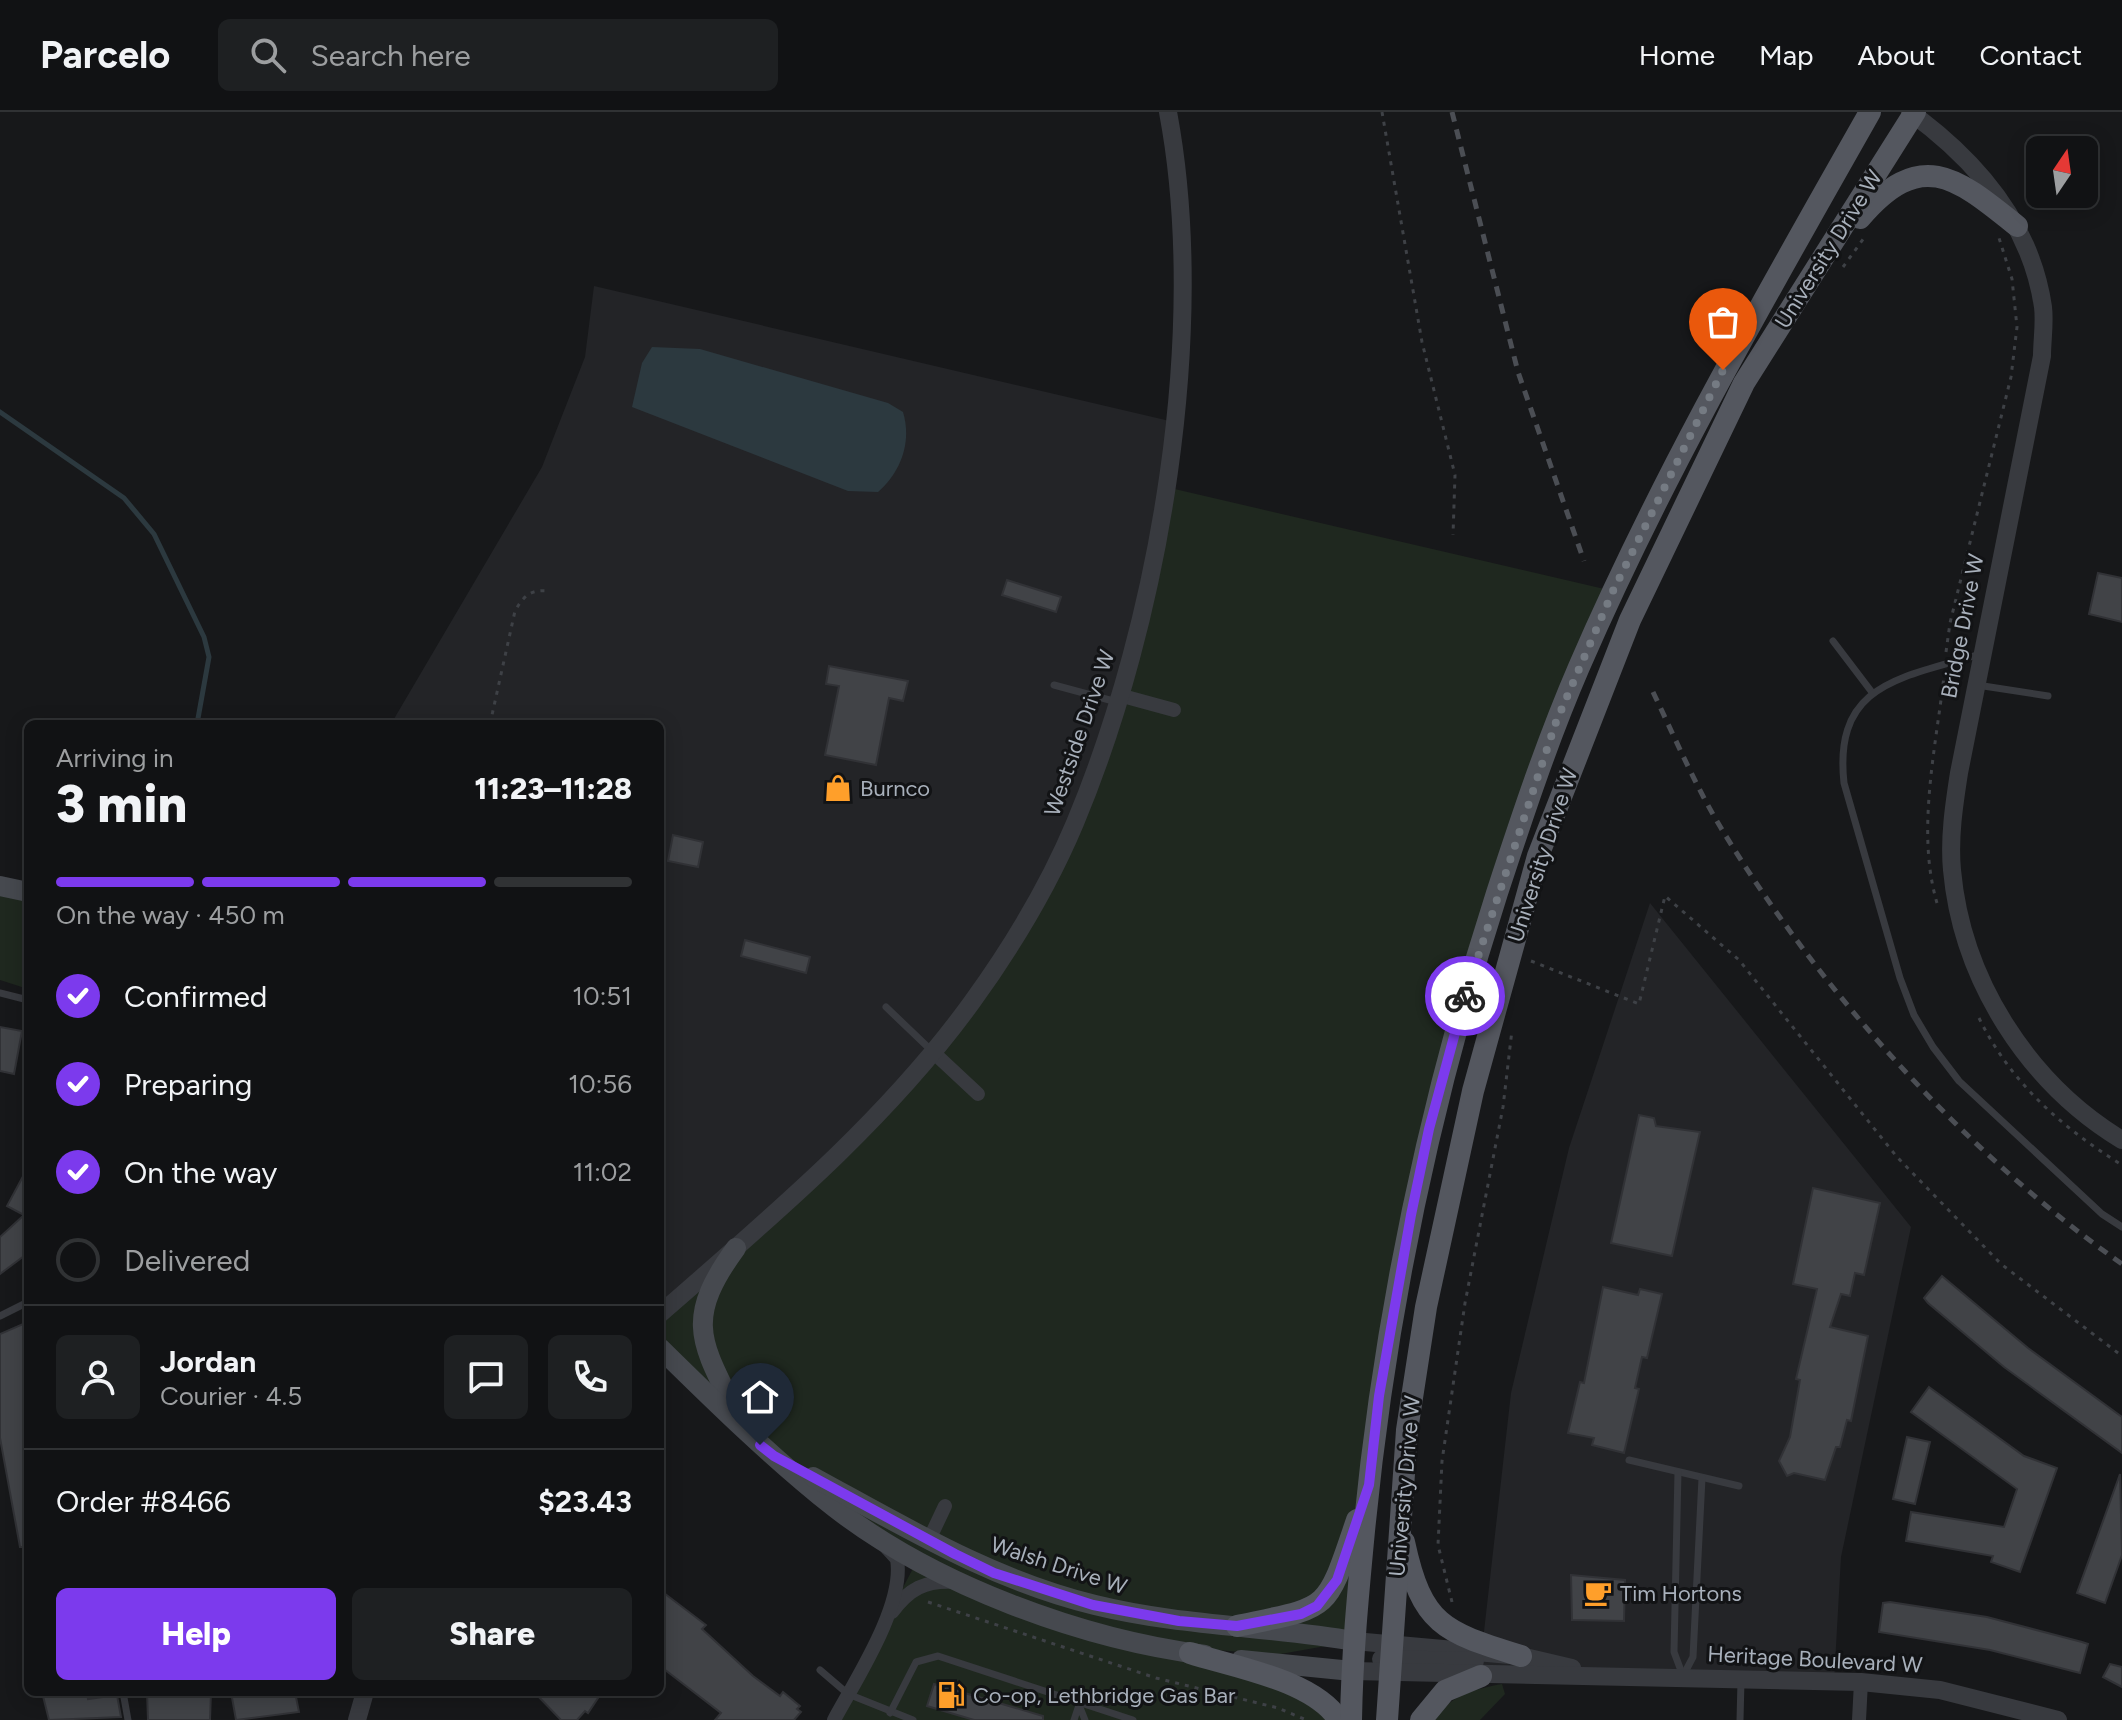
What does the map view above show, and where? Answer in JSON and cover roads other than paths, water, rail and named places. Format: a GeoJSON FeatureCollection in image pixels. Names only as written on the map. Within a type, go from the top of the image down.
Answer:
{"type":"FeatureCollection","features":[{"type":"Feature","properties":{"kind":"main road","name":"University Drive W"},"geometry":{"type":"LineString","coordinates":[[1351,1720],[1354,1641],[1379,1396],[1429,1129],[1455,1026],[1545,749],[1613,591],[1723,370],[1870,112]]}},
{"type":"Feature","properties":{"kind":"main road","name":"University Drive W"},"geometry":{"type":"LineString","coordinates":[[1387,1720],[1407,1430],[1445,1206],[1480,1062],[1538,856],[1630,620],[1744,383],[1913,113]]}},
{"type":"Feature","properties":{"kind":"main road"},"geometry":{"type":"LineString","coordinates":[[1803,286],[1880,195],[1905,178],[1932,176],[1955,180],[2006,230]]}},
{"type":"Feature","properties":{"kind":"main road"},"geometry":{"type":"LineString","coordinates":[[0,886],[24,891]]}},
{"type":"Feature","properties":{"kind":"main road"},"geometry":{"type":"LineString","coordinates":[[736,1248],[712,1280],[703,1304],[703,1333],[713,1364],[746,1433]]}},
{"type":"Feature","properties":{"kind":"main road","name":"Walsh Drive W"},"geometry":{"type":"LineString","coordinates":[[664,1352],[746,1433],[868,1530],[920,1563],[1044,1617],[1140,1644],[1190,1653],[1352,1671]]}},
{"type":"Feature","properties":{"kind":"main road","name":"Walsh Drive W"},"geometry":{"type":"LineString","coordinates":[[774,1456],[928,1542],[994,1573],[1093,1605],[1179,1621],[1354,1641]]}},
{"type":"Feature","properties":{"kind":"main road"},"geometry":{"type":"LineString","coordinates":[[1237,1626],[1301,1614],[1328,1596],[1337,1580],[1369,1485]]}},
{"type":"Feature","properties":{"kind":"main road"},"geometry":{"type":"LineString","coordinates":[[1400,1521],[1409,1565],[1436,1617],[1458,1637],[1521,1656]]}},
{"type":"Feature","properties":{"kind":"main road"},"geometry":{"type":"LineString","coordinates":[[1190,1653],[1291,1685],[1331,1707],[1339,1720]]}},
{"type":"Feature","properties":{"kind":"main road"},"geometry":{"type":"LineString","coordinates":[[1421,1720],[1445,1691],[1481,1676]]}},
{"type":"Feature","properties":{"kind":"street","name":"Westside Drive W"},"geometry":{"type":"LineString","coordinates":[[664,1311],[736,1248],[872,1119],[933,1052],[973,1001],[1045,883],[1074,826],[1139,629],[1166,487],[1179,363],[1178,199],[1168,112]]}},
{"type":"Feature","properties":{"kind":"street","name":"Bridge Drive W"},"geometry":{"type":"LineString","coordinates":[[1913,113],[1976,168],[1998,195],[2006,230],[2035,268],[2044,309],[2042,356],[1974,685],[1953,817],[1952,868],[1967,945],[1987,992],[2022,1049],[2065,1096],[2099,1126],[2122,1140]]}},
{"type":"Feature","properties":{"kind":"street"},"geometry":{"type":"LineString","coordinates":[[1118,698],[1174,710]]}},
{"type":"Feature","properties":{"kind":"street"},"geometry":{"type":"LineString","coordinates":[[933,1052],[978,1094]]}},
{"type":"Feature","properties":{"kind":"street"},"geometry":{"type":"LineString","coordinates":[[928,1542],[945,1506]]}},
{"type":"Feature","properties":{"kind":"street"},"geometry":{"type":"LineString","coordinates":[[834,1720],[895,1594],[899,1570],[897,1559],[868,1530]]}},
{"type":"Feature","properties":{"kind":"street"},"geometry":{"type":"LineString","coordinates":[[882,1626],[901,1600],[921,1585],[933,1581],[968,1583]]}},
{"type":"Feature","properties":{"kind":"street"},"geometry":{"type":"LineString","coordinates":[[1354,1641],[1390,1658]]}},
{"type":"Feature","properties":{"kind":"street","name":"Heritage Boulevard W"},"geometry":{"type":"LineString","coordinates":[[1390,1658],[1521,1656],[1615,1675]]}},
{"type":"Feature","properties":{"kind":"street"},"geometry":{"type":"LineString","coordinates":[[1352,1671],[1390,1658]]}},
{"type":"Feature","properties":{"kind":"street","name":"Heritage Boulevard W"},"geometry":{"type":"LineString","coordinates":[[1390,1658],[1481,1676],[1683,1676],[1861,1682],[1940,1690],[2058,1720]]}},
{"type":"Feature","properties":{"kind":"street"},"geometry":{"type":"LineString","coordinates":[[1859,1720],[1861,1682]]}},
{"type":"Feature","properties":{"kind":"street"},"geometry":{"type":"LineString","coordinates":[[357,1720],[364,1696]]}},
{"type":"Feature","properties":{"kind":"lane"},"geometry":{"type":"LineString","coordinates":[[1833,641],[1871,691]]}},
{"type":"Feature","properties":{"kind":"lane"},"geometry":{"type":"LineString","coordinates":[[1981,654],[1871,691],[1857,707],[1846,728],[1841,755],[1844,783],[1900,978],[1914,1015],[1933,1047],[1959,1081],[2102,1214],[2122,1227]]}},
{"type":"Feature","properties":{"kind":"lane"},"geometry":{"type":"LineString","coordinates":[[1054,685],[1118,698]]}},
{"type":"Feature","properties":{"kind":"lane"},"geometry":{"type":"LineString","coordinates":[[1974,685],[2048,696]]}},
{"type":"Feature","properties":{"kind":"lane"},"geometry":{"type":"LineString","coordinates":[[0,993],[24,999]]}},
{"type":"Feature","properties":{"kind":"lane"},"geometry":{"type":"LineString","coordinates":[[886,1007],[933,1052]]}},
{"type":"Feature","properties":{"kind":"lane"},"geometry":{"type":"LineString","coordinates":[[0,1316],[24,1304]]}},
{"type":"Feature","properties":{"kind":"lane"},"geometry":{"type":"LineString","coordinates":[[1629,1460],[1739,1486]]}},
{"type":"Feature","properties":{"kind":"lane"},"geometry":{"type":"LineString","coordinates":[[1678,1472],[1674,1652],[1683,1676]]}},
{"type":"Feature","properties":{"kind":"lane"},"geometry":{"type":"LineString","coordinates":[[1683,1676],[1693,1657],[1702,1478]]}},
{"type":"Feature","properties":{"kind":"lane"},"geometry":{"type":"LineString","coordinates":[[890,1713],[916,1662],[938,1656],[1045,1690],[1079,1705],[1133,1720]]}},
{"type":"Feature","properties":{"kind":"lane"},"geometry":{"type":"LineString","coordinates":[[820,1670],[848,1694],[913,1720]]}},
{"type":"Feature","properties":{"kind":"lane"},"geometry":{"type":"LineString","coordinates":[[1740,1720],[1741,1679]]}},
{"type":"Feature","properties":{"kind":"lane"},"geometry":{"type":"LineString","coordinates":[[124,1696],[128,1720]]}},
{"type":"Feature","properties":{"kind":"lane"},"geometry":{"type":"LineString","coordinates":[[1074,1720],[1079,1705]]}},
{"type":"Feature","properties":{"kind":"lane"},"geometry":{"type":"LineString","coordinates":[[1079,1705],[1085,1720]]}},
{"type":"Feature","properties":{"kind":"waterway"},"geometry":{"type":"LineString","coordinates":[[0,412],[124,498],[154,534],[204,637],[209,657],[198,720]]}},
{"type":"Feature","properties":{"kind":"railway"},"geometry":{"type":"LineString","coordinates":[[1452,112],[1518,372],[1584,561]]}},
{"type":"Feature","properties":{"kind":"railway"},"geometry":{"type":"LineString","coordinates":[[1653,692],[1721,828],[1760,889],[1850,1009],[1900,1066],[2007,1172],[2122,1264]]}},
{"type":"Feature","properties":{"kind":"place","name":"Burnco"},"geometry":{"type":"Point","coordinates":[838,788]}},
{"type":"Feature","properties":{"kind":"place","name":"Tim Hortons"},"geometry":{"type":"Point","coordinates":[1598,1593]}},
{"type":"Feature","properties":{"kind":"place","name":"Co-op, Lethbridge Gas Bar"},"geometry":{"type":"Point","coordinates":[951,1695]}}]}
